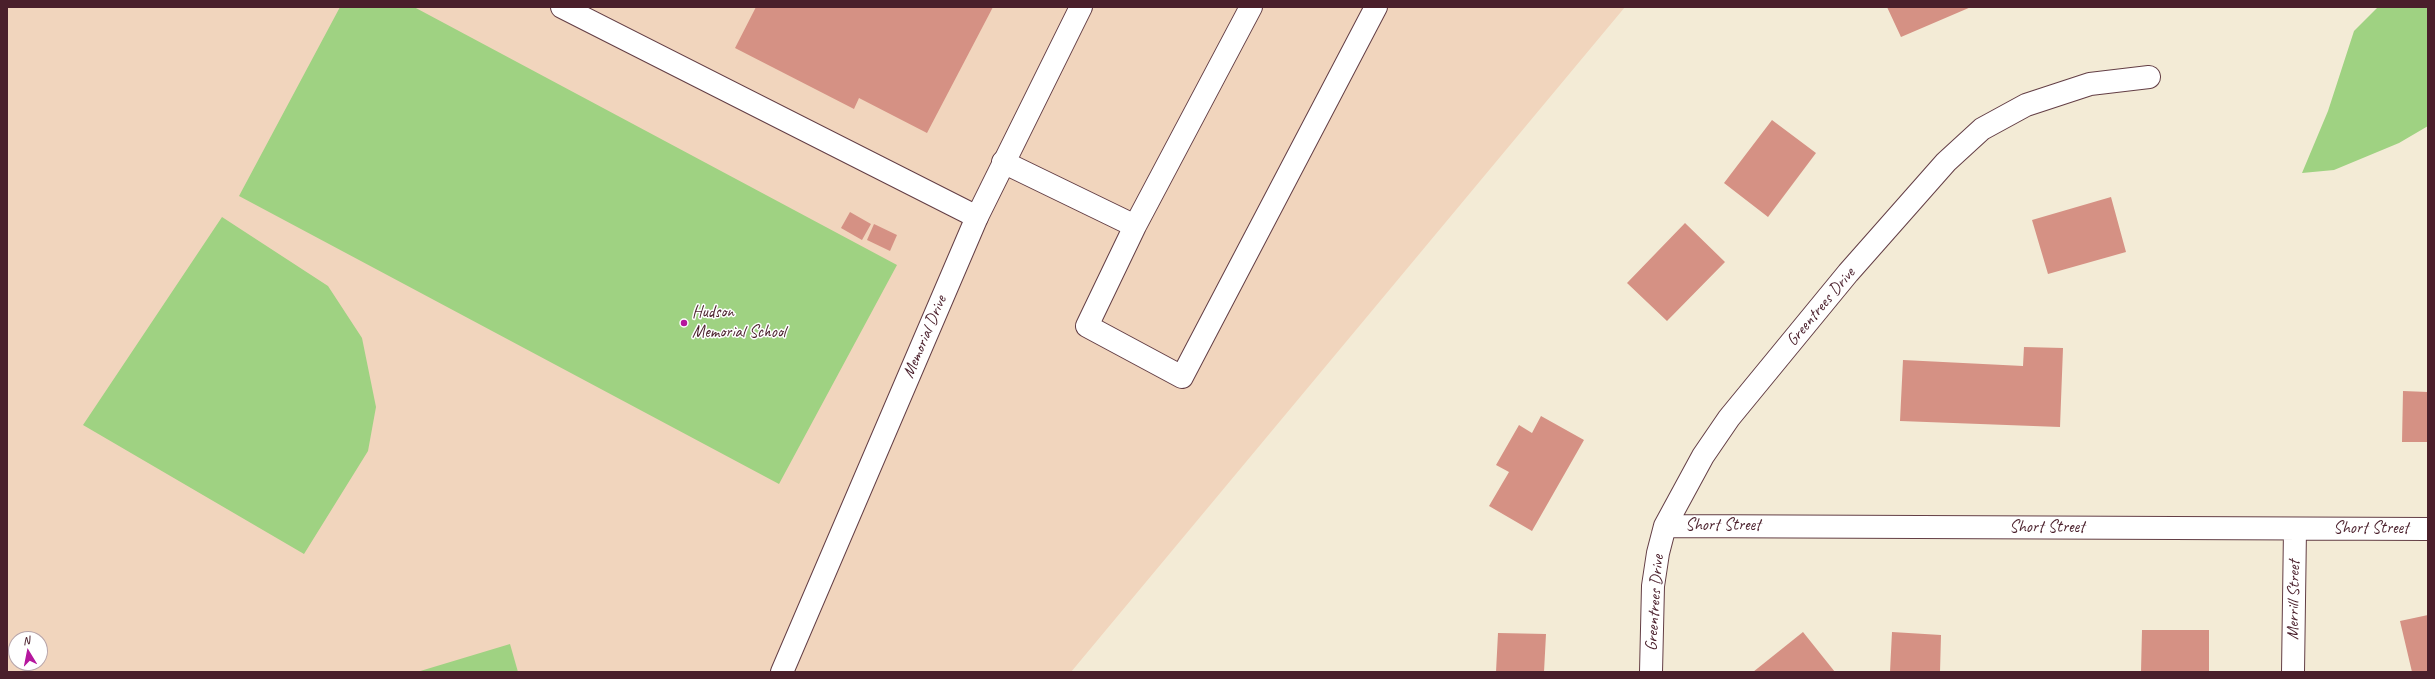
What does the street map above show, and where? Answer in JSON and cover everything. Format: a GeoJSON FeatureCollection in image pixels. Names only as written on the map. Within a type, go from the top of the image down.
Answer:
{"type":"FeatureCollection","features":[{"type":"Feature","properties":{"kind":"street"},"geometry":{"type":"LineString","coordinates":[[562,7],[977,217]]}},
{"type":"Feature","properties":{"kind":"street","name":"Memorial Drive"},"geometry":{"type":"LineString","coordinates":[[782,672],[977,217],[1081,7]]}},
{"type":"Feature","properties":{"kind":"street"},"geometry":{"type":"LineString","coordinates":[[1251,7],[1135,226],[1087,326],[1182,377],[1376,7]]}},
{"type":"Feature","properties":{"kind":"street","name":"Greentrees Drive"},"geometry":{"type":"LineString","coordinates":[[1651,672],[1653,586],[1658,553],[1665,526],[1703,456],[1729,418],[1848,274],[1946,162],[1982,129],[2026,105],[2090,84],[2149,77]]}},
{"type":"Feature","properties":{"kind":"street"},"geometry":{"type":"LineString","coordinates":[[1003,162],[1135,226]]}},
{"type":"Feature","properties":{"kind":"street","name":"Short Street"},"geometry":{"type":"LineString","coordinates":[[1665,526],[2428,529]]}},
{"type":"Feature","properties":{"kind":"street","name":"Merrill Street"},"geometry":{"type":"LineString","coordinates":[[2293,672],[2295,529]]}},
{"type":"Feature","properties":{"kind":"shaded area","name":"Hudson Memorial School"},"geometry":{"type":"Polygon","coordinates":[[[7,7],[1625,7],[1071,672],[7,672],[7,7]]]}},
{"type":"Feature","properties":{"kind":"green space"},"geometry":{"type":"Polygon","coordinates":[[[340,7],[414,7],[897,265],[779,484],[239,196],[340,7]]]}},
{"type":"Feature","properties":{"kind":"green space"},"geometry":{"type":"Polygon","coordinates":[[[2378,7],[2428,7],[2428,126],[2399,143],[2334,170],[2302,173],[2328,111],[2354,31],[2378,7]]]}},
{"type":"Feature","properties":{"kind":"green space"},"geometry":{"type":"Polygon","coordinates":[[[222,217],[328,286],[362,338],[376,407],[368,451],[304,554],[83,425],[222,217]]]}},
{"type":"Feature","properties":{"kind":"green space"},"geometry":{"type":"Polygon","coordinates":[[[510,644],[518,672],[417,672],[510,644]]]}},
{"type":"Feature","properties":{"kind":"building"},"geometry":{"type":"Polygon","coordinates":[[[756,7],[993,7],[927,133],[859,98],[854,109],[735,48],[756,7]]]}},
{"type":"Feature","properties":{"kind":"building"},"geometry":{"type":"Polygon","coordinates":[[[1887,7],[1971,7],[1901,37],[1887,7]]]}},
{"type":"Feature","properties":{"kind":"building"},"geometry":{"type":"Polygon","coordinates":[[[1772,120],[1816,153],[1768,217],[1724,183],[1772,120]]]}},
{"type":"Feature","properties":{"kind":"building"},"geometry":{"type":"Polygon","coordinates":[[[2111,197],[2126,252],[2048,274],[2032,220],[2111,197]]]}},
{"type":"Feature","properties":{"kind":"building"},"geometry":{"type":"Polygon","coordinates":[[[850,212],[871,224],[862,240],[841,228],[850,212]]]}},
{"type":"Feature","properties":{"kind":"building"},"geometry":{"type":"Polygon","coordinates":[[[1685,223],[1725,262],[1667,321],[1627,283],[1685,223]]]}},
{"type":"Feature","properties":{"kind":"building"},"geometry":{"type":"Polygon","coordinates":[[[874,224],[897,235],[890,251],[867,240],[874,224]]]}},
{"type":"Feature","properties":{"kind":"building"},"geometry":{"type":"Polygon","coordinates":[[[2024,347],[2063,348],[2060,427],[1900,421],[1903,360],[2023,366],[2024,347]]]}},
{"type":"Feature","properties":{"kind":"building"},"geometry":{"type":"Polygon","coordinates":[[[2403,391],[2428,392],[2428,442],[2402,442],[2403,391]]]}},
{"type":"Feature","properties":{"kind":"building"},"geometry":{"type":"Polygon","coordinates":[[[1541,416],[1584,440],[1532,531],[1489,506],[1509,472],[1496,465],[1519,425],[1532,433],[1541,416]]]}},
{"type":"Feature","properties":{"kind":"building"},"geometry":{"type":"Polygon","coordinates":[[[2428,615],[2428,672],[2412,672],[2400,621],[2428,615]]]}},
{"type":"Feature","properties":{"kind":"building"},"geometry":{"type":"Polygon","coordinates":[[[2142,630],[2209,630],[2209,672],[2141,672],[2142,630]]]}},
{"type":"Feature","properties":{"kind":"building"},"geometry":{"type":"Polygon","coordinates":[[[1803,632],[1835,672],[1753,672],[1803,632]]]}},
{"type":"Feature","properties":{"kind":"building"},"geometry":{"type":"Polygon","coordinates":[[[1892,632],[1941,635],[1940,672],[1890,672],[1892,632]]]}},
{"type":"Feature","properties":{"kind":"building"},"geometry":{"type":"Polygon","coordinates":[[[1498,633],[1546,634],[1544,672],[1496,672],[1498,633]]]}},
{"type":"Feature","properties":{"kind":"place","name":"Hudson Memorial School"},"geometry":{"type":"Point","coordinates":[684,323]}}]}
